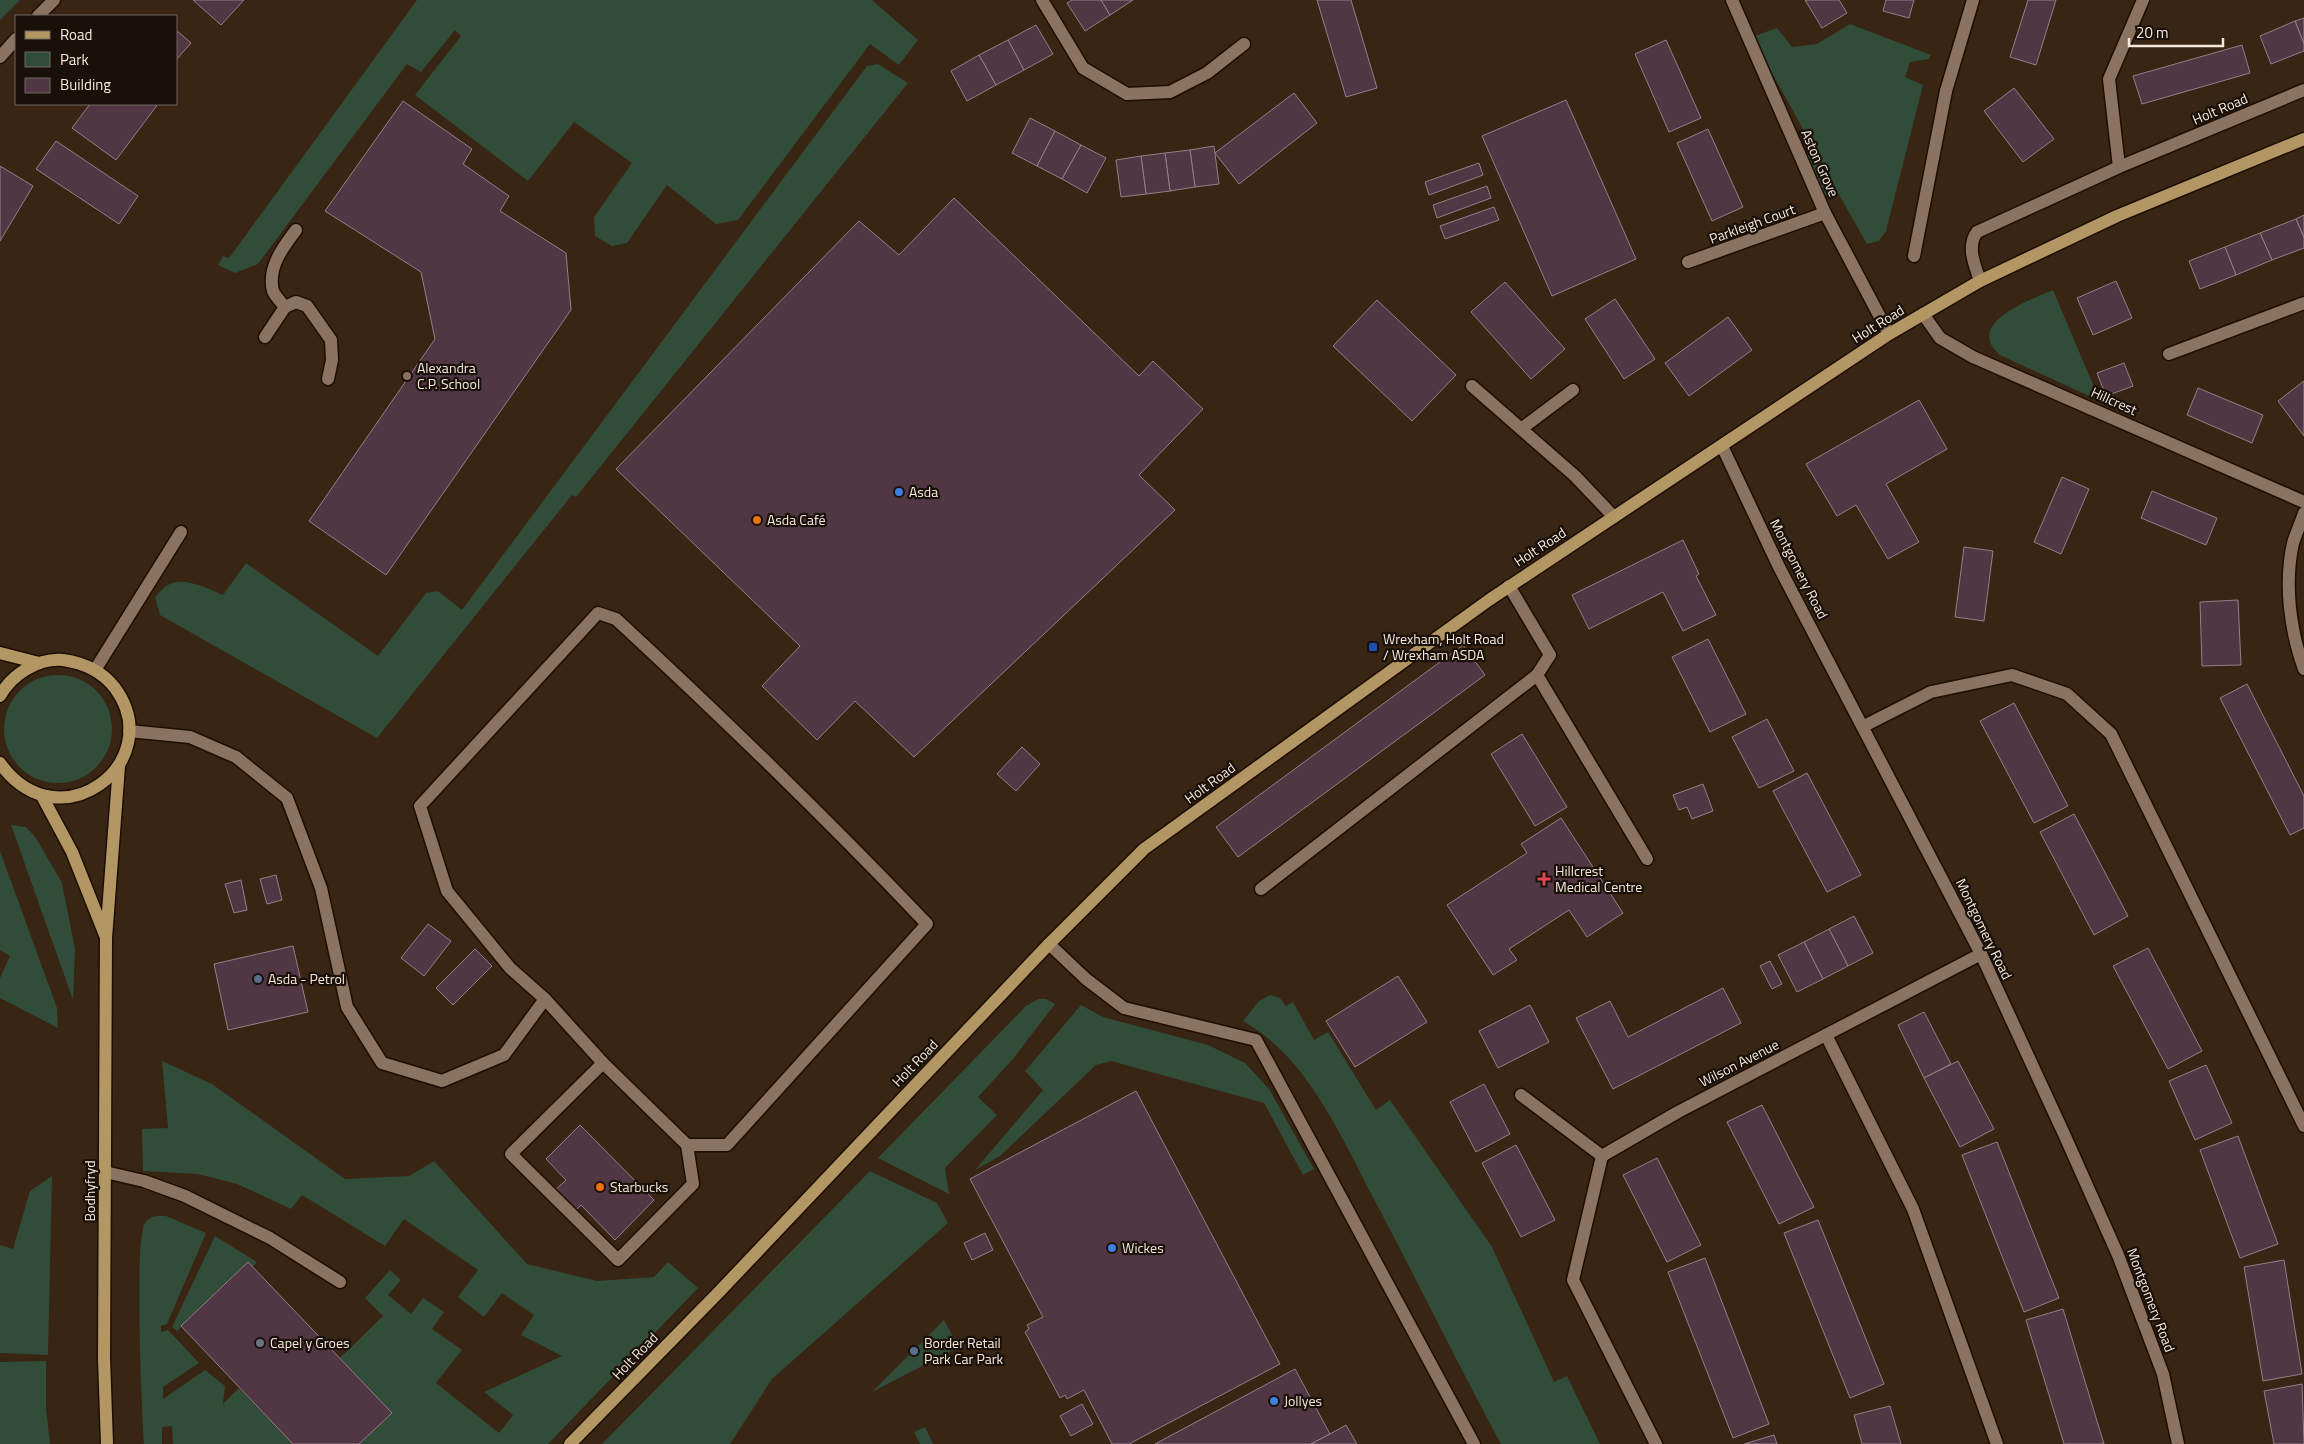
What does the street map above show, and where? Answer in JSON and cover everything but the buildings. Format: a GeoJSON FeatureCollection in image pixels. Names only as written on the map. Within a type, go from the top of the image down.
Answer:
{"type":"FeatureCollection","features":[{"type":"Feature","properties":{"kind":"main road","name":"Holt Road"},"geometry":{"type":"LineString","coordinates":[[570,1444],[718,1293],[1049,944],[1144,849],[1509,586],[1889,334],[1980,281],[2117,216],[2304,139]]}},
{"type":"Feature","properties":{"kind":"main road"},"geometry":{"type":"LineString","coordinates":[[0,653],[39,663]]}},
{"type":"Feature","properties":{"kind":"main road"},"geometry":{"type":"LineString","coordinates":[[0,696],[6,686],[21,672],[39,663],[58,660],[77,662],[95,670],[110,681],[120,696],[127,713],[129,731],[126,749],[118,766],[104,782],[85,794],[64,798],[42,796],[24,788],[9,776],[0,763]]}},
{"type":"Feature","properties":{"kind":"main road","name":"Bodhyfryd"},"geometry":{"type":"LineString","coordinates":[[107,1444],[104,1358],[106,938],[118,766]]}},
{"type":"Feature","properties":{"kind":"main road","name":"Bodhyfryd"},"geometry":{"type":"LineString","coordinates":[[42,796],[72,852],[106,938]]}},
{"type":"Feature","properties":{"kind":"street"},"geometry":{"type":"LineString","coordinates":[[39,15],[54,0]]}},
{"type":"Feature","properties":{"kind":"street"},"geometry":{"type":"LineString","coordinates":[[1042,0],[1083,68],[1127,94],[1170,92],[1206,73],[1244,44]]}},
{"type":"Feature","properties":{"kind":"street","name":"Aston Grove"},"geometry":{"type":"LineString","coordinates":[[1732,0],[1826,213],[1889,334]]}},
{"type":"Feature","properties":{"kind":"street"},"geometry":{"type":"LineString","coordinates":[[1914,256],[1946,91],[1973,0]]}},
{"type":"Feature","properties":{"kind":"street"},"geometry":{"type":"LineString","coordinates":[[2119,167],[2109,79],[2143,0]]}},
{"type":"Feature","properties":{"kind":"street"},"geometry":{"type":"LineString","coordinates":[[0,56],[15,40]]}},
{"type":"Feature","properties":{"kind":"street","name":"Holt Road"},"geometry":{"type":"LineString","coordinates":[[1980,281],[1971,249],[1972,240],[1977,232],[2119,167],[2304,90]]}},
{"type":"Feature","properties":{"kind":"street","name":"Parkleigh Court"},"geometry":{"type":"LineString","coordinates":[[1688,262],[1826,213]]}},
{"type":"Feature","properties":{"kind":"street"},"geometry":{"type":"LineString","coordinates":[[285,307],[274,292],[272,273],[282,249],[296,230]]}},
{"type":"Feature","properties":{"kind":"street"},"geometry":{"type":"LineString","coordinates":[[265,337],[285,307],[296,302],[307,306],[330,340],[332,360],[328,379]]}},
{"type":"Feature","properties":{"kind":"street"},"geometry":{"type":"LineString","coordinates":[[2169,354],[2304,303]]}},
{"type":"Feature","properties":{"kind":"street","name":"Hillcrest"},"geometry":{"type":"LineString","coordinates":[[1923,314],[1940,338],[1973,357],[2304,502]]}},
{"type":"Feature","properties":{"kind":"street"},"geometry":{"type":"LineString","coordinates":[[1472,386],[1575,476],[1614,517]]}},
{"type":"Feature","properties":{"kind":"street"},"geometry":{"type":"LineString","coordinates":[[1521,429],[1573,390]]}},
{"type":"Feature","properties":{"kind":"street","name":"Montgomery Road"},"geometry":{"type":"LineString","coordinates":[[1722,446],[1779,567],[1864,726],[1981,954],[2118,1255],[2163,1374],[2178,1444]]}},
{"type":"Feature","properties":{"kind":"street"},"geometry":{"type":"LineString","coordinates":[[2304,514],[2293,543],[2288,592],[2293,629],[2304,669]]}},
{"type":"Feature","properties":{"kind":"street"},"geometry":{"type":"LineString","coordinates":[[95,670],[181,532]]}},
{"type":"Feature","properties":{"kind":"street"},"geometry":{"type":"LineString","coordinates":[[1261,889],[1537,676],[1550,655],[1509,586]]}},
{"type":"Feature","properties":{"kind":"street"},"geometry":{"type":"LineString","coordinates":[[603,1063],[511,1154],[618,1260],[693,1184],[687,1145],[603,1063],[545,999],[510,968],[446,891],[420,806],[598,612],[616,619],[741,736],[879,873],[927,924],[728,1145],[687,1145]]}},
{"type":"Feature","properties":{"kind":"street"},"geometry":{"type":"LineString","coordinates":[[1537,676],[1647,859]]}},
{"type":"Feature","properties":{"kind":"street"},"geometry":{"type":"LineString","coordinates":[[1864,726],[1930,692],[2012,676],[2067,694],[2110,734],[2304,1126]]}},
{"type":"Feature","properties":{"kind":"street"},"geometry":{"type":"LineString","coordinates":[[129,731],[190,737],[236,757],[287,798],[321,888],[347,1007],[382,1063],[442,1081],[504,1055],[545,999]]}},
{"type":"Feature","properties":{"kind":"street"},"geometry":{"type":"LineString","coordinates":[[1049,944],[1086,979],[1124,1008],[1256,1040],[1474,1444]]}},
{"type":"Feature","properties":{"kind":"street","name":"Wilson Avenue"},"geometry":{"type":"LineString","coordinates":[[1602,1156],[1678,1112],[1981,954]]}},
{"type":"Feature","properties":{"kind":"street"},"geometry":{"type":"LineString","coordinates":[[1826,1035],[1913,1209],[1997,1444]]}},
{"type":"Feature","properties":{"kind":"street"},"geometry":{"type":"LineString","coordinates":[[1521,1095],[1602,1156],[1573,1280],[1656,1444]]}},
{"type":"Feature","properties":{"kind":"street"},"geometry":{"type":"LineString","coordinates":[[105,1172],[151,1183],[185,1196],[270,1238],[340,1282]]}},
{"type":"Feature","properties":{"kind":"green space"},"geometry":{"type":"Polygon","coordinates":[[[0,0],[20,0],[0,20],[0,0]]]}},
{"type":"Feature","properties":{"kind":"green space"},"geometry":{"type":"Polygon","coordinates":[[[417,0],[872,0],[918,40],[899,65],[870,44],[738,220],[716,224],[667,185],[627,243],[612,246],[595,236],[594,217],[632,163],[574,122],[528,181],[415,95],[461,36],[455,30],[421,72],[407,64],[258,264],[235,273],[218,265],[223,256],[229,258],[417,0]]]}},
{"type":"Feature","properties":{"kind":"green space"},"geometry":{"type":"Polygon","coordinates":[[[1850,24],[1931,55],[1929,59],[1910,62],[1905,77],[1923,85],[1886,231],[1879,241],[1867,244],[1838,193],[1819,197],[1808,181],[1808,138],[1752,37],[1777,28],[1792,47],[1817,44],[1850,24]]]}},
{"type":"Feature","properties":{"kind":"green space"},"geometry":{"type":"Polygon","coordinates":[[[878,64],[908,83],[576,497],[572,495],[377,738],[160,615],[155,597],[168,585],[176,582],[190,583],[223,595],[246,563],[378,656],[426,593],[438,591],[462,610],[867,66],[878,64]]]}},
{"type":"Feature","properties":{"kind":"green space"},"geometry":{"type":"Polygon","coordinates":[[[2053,290],[2100,401],[2000,355],[1991,344],[1989,333],[1994,323],[2016,307],[2053,290]]]}},
{"type":"Feature","properties":{"kind":"green space"},"geometry":{"type":"Polygon","coordinates":[[[58,675],[79,679],[96,691],[108,708],[112,729],[108,750],[96,767],[79,779],[58,783],[37,779],[20,767],[8,750],[4,729],[8,708],[20,691],[37,679],[58,675]]]}},
{"type":"Feature","properties":{"kind":"green space"},"geometry":{"type":"Polygon","coordinates":[[[11,825],[26,827],[36,838],[62,883],[75,949],[73,1000],[11,825]]]}},
{"type":"Feature","properties":{"kind":"green space"},"geometry":{"type":"Polygon","coordinates":[[[0,851],[57,1008],[58,1028],[0,998],[0,978],[10,956],[0,950],[0,851]]]}},
{"type":"Feature","properties":{"kind":"green space"},"geometry":{"type":"Polygon","coordinates":[[[1270,995],[1280,998],[1286,1006],[1293,1002],[1314,1040],[1328,1032],[1376,1110],[1390,1100],[1492,1247],[1554,1382],[1567,1376],[1600,1444],[1501,1444],[1335,1124],[1304,1077],[1286,1055],[1266,1037],[1243,1021],[1259,1001],[1270,995]]]}},
{"type":"Feature","properties":{"kind":"green space"},"geometry":{"type":"Polygon","coordinates":[[[1038,999],[1046,999],[1055,1004],[1013,1059],[978,1097],[997,1115],[945,1168],[949,1194],[878,1158],[1026,1006],[1038,999]]]}},
{"type":"Feature","properties":{"kind":"green space"},"geometry":{"type":"Polygon","coordinates":[[[1081,1005],[1103,1017],[1208,1045],[1245,1063],[1269,1089],[1314,1169],[1303,1175],[1264,1103],[1111,1061],[1096,1065],[1000,1156],[975,1170],[1043,1090],[1025,1071],[1081,1005]]]}},
{"type":"Feature","properties":{"kind":"green space"},"geometry":{"type":"Polygon","coordinates":[[[162,1061],[212,1084],[345,1179],[409,1176],[434,1161],[527,1264],[597,1281],[654,1277],[668,1262],[698,1288],[548,1444],[359,1444],[391,1413],[339,1359],[383,1316],[365,1298],[390,1270],[401,1280],[388,1295],[411,1314],[423,1298],[444,1312],[432,1329],[462,1350],[436,1383],[499,1433],[513,1415],[484,1392],[562,1356],[521,1335],[534,1315],[502,1293],[484,1317],[458,1297],[478,1270],[404,1219],[385,1246],[302,1195],[291,1209],[237,1184],[198,1174],[143,1171],[142,1129],[168,1128],[162,1061]]]}},
{"type":"Feature","properties":{"kind":"green space"},"geometry":{"type":"Polygon","coordinates":[[[870,1171],[937,1203],[948,1223],[772,1379],[730,1444],[602,1444],[870,1171]]]}},
{"type":"Feature","properties":{"kind":"green space"},"geometry":{"type":"Polygon","coordinates":[[[52,1176],[48,1355],[0,1353],[0,1245],[13,1249],[30,1191],[52,1176]]]}},
{"type":"Feature","properties":{"kind":"green space"},"geometry":{"type":"Polygon","coordinates":[[[154,1216],[166,1216],[206,1233],[167,1324],[161,1326],[161,1332],[168,1330],[199,1363],[163,1387],[163,1399],[205,1370],[225,1386],[223,1404],[239,1388],[293,1444],[173,1444],[172,1426],[162,1427],[162,1444],[144,1444],[139,1292],[142,1236],[145,1223],[149,1219],[154,1216]]]}},
{"type":"Feature","properties":{"kind":"green space"},"geometry":{"type":"Polygon","coordinates":[[[215,1236],[257,1262],[252,1268],[247,1263],[177,1331],[172,1327],[215,1236]]]}},
{"type":"Feature","properties":{"kind":"green space"},"geometry":{"type":"Polygon","coordinates":[[[944,1320],[959,1347],[872,1392],[944,1320]]]}},
{"type":"Feature","properties":{"kind":"green space"},"geometry":{"type":"Polygon","coordinates":[[[46,1361],[46,1408],[50,1444],[0,1444],[0,1362],[46,1361]]]}},
{"type":"Feature","properties":{"kind":"green space"},"geometry":{"type":"Polygon","coordinates":[[[925,1427],[933,1444],[920,1444],[914,1432],[925,1427]]]}},
{"type":"Feature","properties":{"kind":"place","name":"Alexandra C.P. School"},"geometry":{"type":"Point","coordinates":[407,376]}},
{"type":"Feature","properties":{"kind":"place","name":"Asda"},"geometry":{"type":"Point","coordinates":[899,492]}},
{"type":"Feature","properties":{"kind":"place","name":"Asda Café"},"geometry":{"type":"Point","coordinates":[757,520]}},
{"type":"Feature","properties":{"kind":"place","name":"Wrexham, Holt Road / Wrexham ASDA"},"geometry":{"type":"Point","coordinates":[1373,647]}},
{"type":"Feature","properties":{"kind":"place","name":"Hillcrest Medical Centre"},"geometry":{"type":"Point","coordinates":[1544,879]}},
{"type":"Feature","properties":{"kind":"place","name":"Asda - Petrol"},"geometry":{"type":"Point","coordinates":[258,979]}},
{"type":"Feature","properties":{"kind":"place","name":"Starbucks"},"geometry":{"type":"Point","coordinates":[600,1187]}},
{"type":"Feature","properties":{"kind":"place","name":"Wickes"},"geometry":{"type":"Point","coordinates":[1112,1248]}},
{"type":"Feature","properties":{"kind":"place","name":"Capel y Groes"},"geometry":{"type":"Point","coordinates":[260,1343]}},
{"type":"Feature","properties":{"kind":"place","name":"Border Retail Park Car Park"},"geometry":{"type":"Point","coordinates":[914,1351]}},
{"type":"Feature","properties":{"kind":"place","name":"Jollyes"},"geometry":{"type":"Point","coordinates":[1274,1401]}}]}
